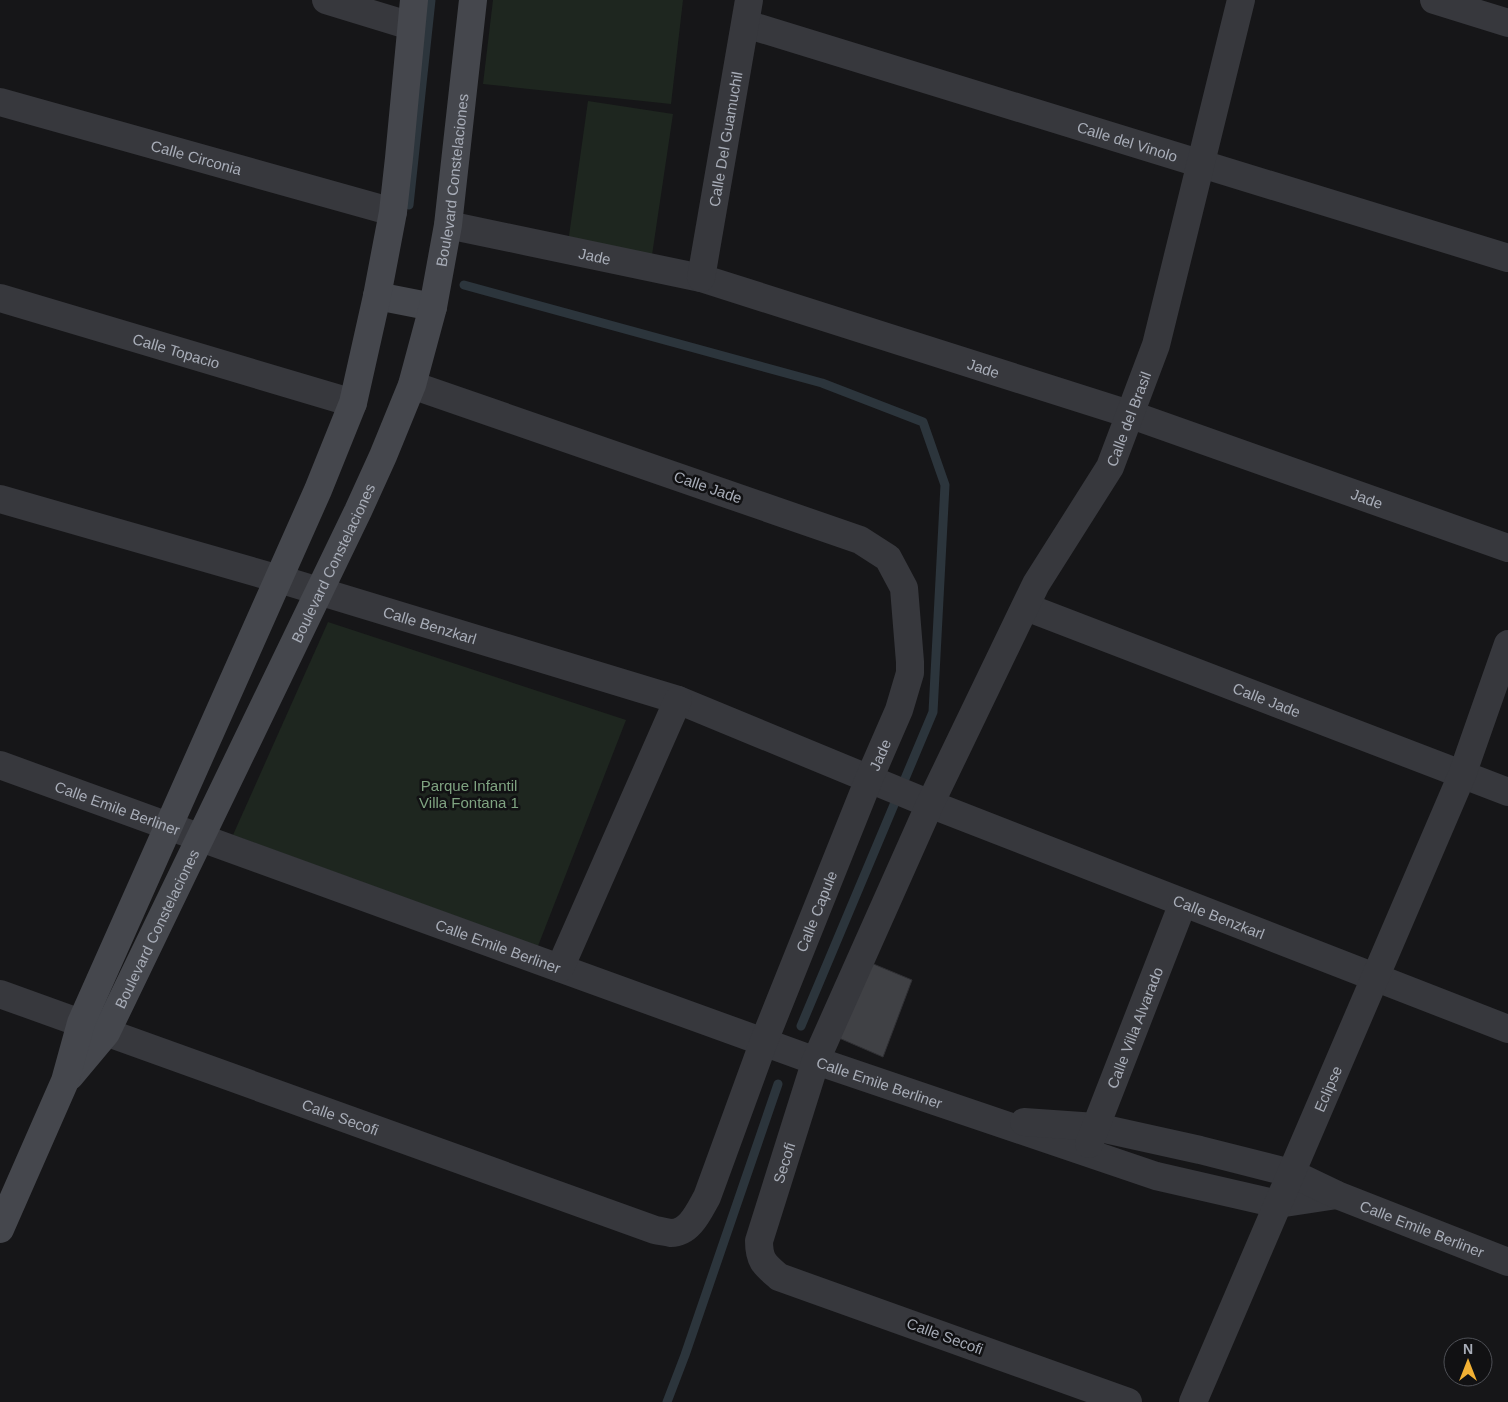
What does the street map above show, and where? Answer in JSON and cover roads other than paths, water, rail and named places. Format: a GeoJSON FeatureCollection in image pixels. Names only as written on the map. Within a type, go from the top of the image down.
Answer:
{"type":"FeatureCollection","features":[{"type":"Feature","properties":{"kind":"street"},"geometry":{"type":"LineString","coordinates":[[326,0],[413,13]]}},
{"type":"Feature","properties":{"kind":"street","name":"Boulevard Constelaciones"},"geometry":{"type":"LineString","coordinates":[[65,1081],[106,1033],[383,456],[412,385],[433,307],[448,225],[474,0]]}},
{"type":"Feature","properties":{"kind":"street","name":"Calle del Brasil"},"geometry":{"type":"LineString","coordinates":[[920,800],[1026,607],[1036,584],[1110,467],[1156,345],[1242,0]]}},
{"type":"Feature","properties":{"kind":"street"},"geometry":{"type":"LineString","coordinates":[[1434,0],[1508,23]]}},
{"type":"Feature","properties":{"kind":"street","name":"Calle del Vinolo"},"geometry":{"type":"LineString","coordinates":[[748,12],[1200,163],[1508,258]]}},
{"type":"Feature","properties":{"kind":"street","name":"Calle Del Guamuchil"},"geometry":{"type":"LineString","coordinates":[[701,278],[748,12]]}},
{"type":"Feature","properties":{"kind":"street","name":"Boulevard Constelaciones"},"geometry":{"type":"LineString","coordinates":[[0,1229],[65,1081],[81,1023],[279,579],[353,403],[377,296],[393,212],[413,13]]}},
{"type":"Feature","properties":{"kind":"street","name":"Calle Circonia"},"geometry":{"type":"LineString","coordinates":[[0,102],[393,212]]}},
{"type":"Feature","properties":{"kind":"street","name":"Jade"},"geometry":{"type":"LineString","coordinates":[[448,225],[701,278],[1129,414],[1508,548]]}},
{"type":"Feature","properties":{"kind":"street"},"geometry":{"type":"LineString","coordinates":[[377,296],[433,307]]}},
{"type":"Feature","properties":{"kind":"street","name":"Calle Topacio"},"geometry":{"type":"LineString","coordinates":[[0,298],[353,403]]}},
{"type":"Feature","properties":{"kind":"street","name":"Calle Jade"},"geometry":{"type":"LineString","coordinates":[[412,385],[860,540],[888,558],[904,588],[910,673]]}},
{"type":"Feature","properties":{"kind":"street","name":"Calle Benzkarl"},"geometry":{"type":"LineString","coordinates":[[0,499],[279,579],[678,700],[920,800],[1508,1029]]}},
{"type":"Feature","properties":{"kind":"street","name":"Calle Jade"},"geometry":{"type":"LineString","coordinates":[[1026,607],[1508,792]]}},
{"type":"Feature","properties":{"kind":"street","name":"Eclipse"},"geometry":{"type":"LineString","coordinates":[[1194,1402],[1462,775],[1508,644]]}},
{"type":"Feature","properties":{"kind":"street","name":"Jade"},"geometry":{"type":"LineString","coordinates":[[868,779],[899,710],[910,673]]}},
{"type":"Feature","properties":{"kind":"street"},"geometry":{"type":"LineString","coordinates":[[560,968],[678,700]]}},
{"type":"Feature","properties":{"kind":"street","name":"Calle Emile Berliner"},"geometry":{"type":"LineString","coordinates":[[0,765],[809,1058],[1156,1176],[1278,1204],[1337,1195]]}},
{"type":"Feature","properties":{"kind":"street","name":"Calle Capule"},"geometry":{"type":"LineString","coordinates":[[766,1042],[868,779]]}},
{"type":"Feature","properties":{"kind":"street"},"geometry":{"type":"LineString","coordinates":[[809,1058],[920,800]]}},
{"type":"Feature","properties":{"kind":"street","name":"Calle Villa Alvarado"},"geometry":{"type":"LineString","coordinates":[[1085,1153],[1183,903]]}},
{"type":"Feature","properties":{"kind":"street","name":"Calle Secofi"},"geometry":{"type":"LineString","coordinates":[[0,994],[655,1230],[672,1233],[684,1230],[693,1221],[707,1197],[766,1042]]}},
{"type":"Feature","properties":{"kind":"street","name":"Secofi"},"geometry":{"type":"LineString","coordinates":[[765,1266],[759,1253],[759,1241],[809,1058]]}},
{"type":"Feature","properties":{"kind":"street","name":"Calle Emile Berliner"},"geometry":{"type":"LineString","coordinates":[[997,1122],[1044,1122],[1096,1127],[1291,1173],[1337,1195],[1508,1262]]}},
{"type":"Feature","properties":{"kind":"street","name":"Calle Secofi"},"geometry":{"type":"LineString","coordinates":[[765,1266],[779,1277],[1128,1402]]}},
{"type":"Feature","properties":{"kind":"waterway"},"geometry":{"type":"LineString","coordinates":[[409,205],[431,0]]}},
{"type":"Feature","properties":{"kind":"waterway"},"geometry":{"type":"LineString","coordinates":[[464,285],[822,383],[923,422],[945,485],[933,712],[801,1026]]}},
{"type":"Feature","properties":{"kind":"waterway"},"geometry":{"type":"LineString","coordinates":[[667,1402],[685,1355],[778,1084]]}},
{"type":"Feature","properties":{"kind":"park label","name":"Parque Infantil Villa Fontana 1"},"geometry":{"type":"Point","coordinates":[469,794]}}]}
